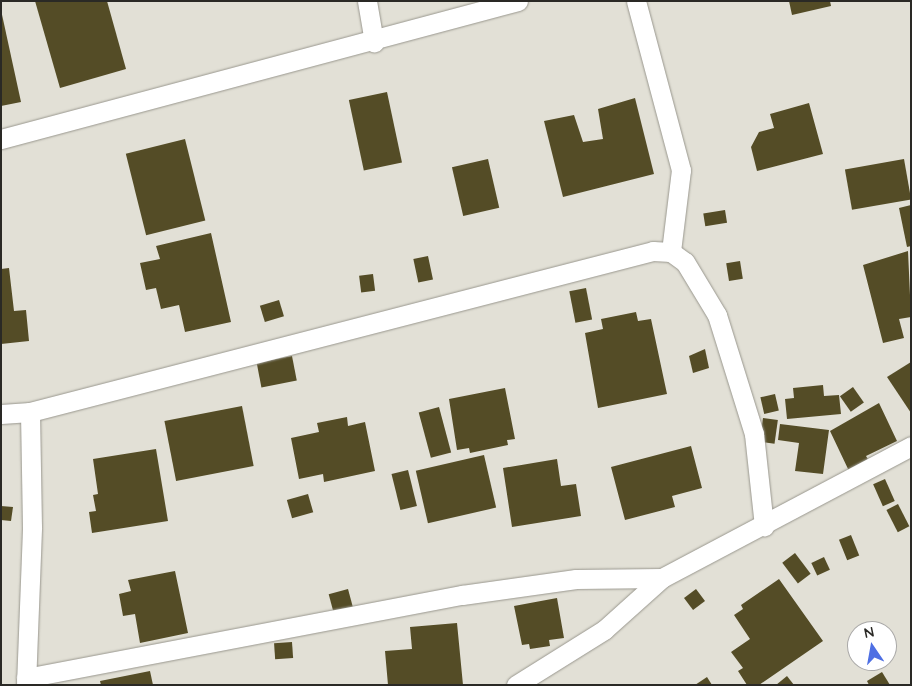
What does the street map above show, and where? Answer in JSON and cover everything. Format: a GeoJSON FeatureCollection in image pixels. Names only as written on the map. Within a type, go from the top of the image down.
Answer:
{"type":"FeatureCollection","features":[{"type":"Feature","properties":{"kind":"street"},"geometry":{"type":"LineString","coordinates":[[367,1],[374,42]]}},
{"type":"Feature","properties":{"kind":"street"},"geometry":{"type":"LineString","coordinates":[[1,139],[374,42],[518,1]]}},
{"type":"Feature","properties":{"kind":"street"},"geometry":{"type":"LineString","coordinates":[[636,1],[682,170],[671,252]]}},
{"type":"Feature","properties":{"kind":"street"},"geometry":{"type":"LineString","coordinates":[[1,414],[30,412],[653,251],[671,252],[685,262],[720,324],[754,434],[764,526]]}},
{"type":"Feature","properties":{"kind":"street"},"geometry":{"type":"LineString","coordinates":[[30,412],[32,527],[26,681],[462,595],[576,579],[662,578]]}},
{"type":"Feature","properties":{"kind":"street"},"geometry":{"type":"LineString","coordinates":[[516,685],[604,630],[662,578],[764,526],[911,446]]}},
{"type":"Feature","properties":{"kind":"building"},"geometry":{"type":"Polygon","coordinates":[[[35,1],[107,1],[126,69],[60,88],[35,1]]]}},
{"type":"Feature","properties":{"kind":"building"},"geometry":{"type":"Polygon","coordinates":[[[789,1],[830,1],[831,6],[792,15],[789,1]]]}},
{"type":"Feature","properties":{"kind":"building"},"geometry":{"type":"Polygon","coordinates":[[[1,10],[21,102],[1,106],[1,10]]]}},
{"type":"Feature","properties":{"kind":"building"},"geometry":{"type":"Polygon","coordinates":[[[387,92],[402,162],[364,171],[349,100],[387,92]]]}},
{"type":"Feature","properties":{"kind":"building"},"geometry":{"type":"Polygon","coordinates":[[[635,98],[654,174],[563,197],[544,121],[574,115],[583,142],[603,139],[598,109],[635,98]]]}},
{"type":"Feature","properties":{"kind":"building"},"geometry":{"type":"Polygon","coordinates":[[[809,103],[823,154],[757,171],[751,147],[759,132],[774,128],[770,114],[809,103]]]}},
{"type":"Feature","properties":{"kind":"building"},"geometry":{"type":"Polygon","coordinates":[[[185,139],[205,221],[146,235],[126,154],[185,139]]]}},
{"type":"Feature","properties":{"kind":"building"},"geometry":{"type":"Polygon","coordinates":[[[488,159],[499,208],[463,216],[452,167],[488,159]]]}},
{"type":"Feature","properties":{"kind":"building"},"geometry":{"type":"Polygon","coordinates":[[[904,159],[911,199],[852,210],[845,169],[904,159]]]}},
{"type":"Feature","properties":{"kind":"building"},"geometry":{"type":"Polygon","coordinates":[[[911,205],[911,246],[907,247],[899,208],[911,205]]]}},
{"type":"Feature","properties":{"kind":"building"},"geometry":{"type":"Polygon","coordinates":[[[725,210],[727,223],[705,226],[703,213],[725,210]]]}},
{"type":"Feature","properties":{"kind":"building"},"geometry":{"type":"Polygon","coordinates":[[[211,233],[231,322],[185,332],[179,305],[161,309],[156,288],[146,290],[140,263],[160,259],[156,246],[211,233]]]}},
{"type":"Feature","properties":{"kind":"building"},"geometry":{"type":"Polygon","coordinates":[[[908,251],[911,317],[899,319],[904,338],[883,343],[863,265],[908,251]]]}},
{"type":"Feature","properties":{"kind":"building"},"geometry":{"type":"Polygon","coordinates":[[[428,256],[433,279],[418,283],[413,259],[428,256]]]}},
{"type":"Feature","properties":{"kind":"building"},"geometry":{"type":"Polygon","coordinates":[[[740,261],[743,279],[729,281],[726,263],[740,261]]]}},
{"type":"Feature","properties":{"kind":"building"},"geometry":{"type":"Polygon","coordinates":[[[9,268],[14,311],[26,310],[29,341],[1,344],[1,269],[9,268]]]}},
{"type":"Feature","properties":{"kind":"building"},"geometry":{"type":"Polygon","coordinates":[[[373,274],[375,291],[361,293],[359,276],[373,274]]]}},
{"type":"Feature","properties":{"kind":"building"},"geometry":{"type":"Polygon","coordinates":[[[586,288],[592,319],[575,323],[569,291],[586,288]]]}},
{"type":"Feature","properties":{"kind":"building"},"geometry":{"type":"Polygon","coordinates":[[[279,300],[284,316],[265,322],[260,306],[279,300]]]}},
{"type":"Feature","properties":{"kind":"building"},"geometry":{"type":"Polygon","coordinates":[[[636,312],[638,321],[651,319],[667,394],[598,408],[585,333],[603,329],[601,319],[636,312]]]}},
{"type":"Feature","properties":{"kind":"building"},"geometry":{"type":"Polygon","coordinates":[[[705,349],[709,368],[693,373],[689,356],[705,349]]]}},
{"type":"Feature","properties":{"kind":"building"},"geometry":{"type":"Polygon","coordinates":[[[292,356],[297,381],[261,387],[257,363],[292,356]]]}},
{"type":"Feature","properties":{"kind":"building"},"geometry":{"type":"Polygon","coordinates":[[[911,362],[911,413],[887,377],[911,362]]]}},
{"type":"Feature","properties":{"kind":"building"},"geometry":{"type":"Polygon","coordinates":[[[823,385],[824,396],[839,395],[841,414],[787,419],[785,399],[794,398],[793,388],[823,385]]]}},
{"type":"Feature","properties":{"kind":"building"},"geometry":{"type":"Polygon","coordinates":[[[853,387],[864,403],[851,412],[840,396],[853,387]]]}},
{"type":"Feature","properties":{"kind":"building"},"geometry":{"type":"Polygon","coordinates":[[[505,388],[515,439],[507,440],[508,445],[470,453],[469,448],[457,450],[449,399],[505,388]]]}},
{"type":"Feature","properties":{"kind":"building"},"geometry":{"type":"Polygon","coordinates":[[[775,394],[779,411],[764,414],[760,397],[775,394]]]}},
{"type":"Feature","properties":{"kind":"building"},"geometry":{"type":"Polygon","coordinates":[[[879,403],[897,441],[866,456],[869,461],[849,471],[830,431],[879,403]]]}},
{"type":"Feature","properties":{"kind":"building"},"geometry":{"type":"Polygon","coordinates":[[[242,406],[254,466],[176,481],[164,421],[242,406]]]}},
{"type":"Feature","properties":{"kind":"building"},"geometry":{"type":"Polygon","coordinates":[[[439,407],[451,452],[431,458],[419,412],[439,407]]]}},
{"type":"Feature","properties":{"kind":"building"},"geometry":{"type":"Polygon","coordinates":[[[347,417],[348,426],[365,422],[375,471],[324,482],[323,474],[299,479],[291,438],[319,432],[317,423],[347,417]]]}},
{"type":"Feature","properties":{"kind":"building"},"geometry":{"type":"Polygon","coordinates":[[[763,418],[778,420],[775,444],[760,442],[763,418]]]}},
{"type":"Feature","properties":{"kind":"building"},"geometry":{"type":"Polygon","coordinates":[[[780,424],[829,430],[823,474],[795,471],[799,443],[778,440],[780,424]]]}},
{"type":"Feature","properties":{"kind":"building"},"geometry":{"type":"Polygon","coordinates":[[[691,446],[702,488],[672,496],[675,507],[625,520],[611,467],[691,446]]]}},
{"type":"Feature","properties":{"kind":"building"},"geometry":{"type":"Polygon","coordinates":[[[156,449],[168,521],[92,533],[89,512],[96,511],[93,495],[98,494],[93,459],[156,449]]]}},
{"type":"Feature","properties":{"kind":"building"},"geometry":{"type":"Polygon","coordinates":[[[484,455],[496,508],[428,523],[416,471],[484,455]]]}},
{"type":"Feature","properties":{"kind":"building"},"geometry":{"type":"Polygon","coordinates":[[[557,459],[561,486],[576,484],[581,516],[512,527],[503,468],[557,459]]]}},
{"type":"Feature","properties":{"kind":"building"},"geometry":{"type":"Polygon","coordinates":[[[408,470],[417,506],[400,510],[392,474],[408,470]]]}},
{"type":"Feature","properties":{"kind":"building"},"geometry":{"type":"Polygon","coordinates":[[[885,479],[895,501],[883,506],[873,484],[885,479]]]}},
{"type":"Feature","properties":{"kind":"building"},"geometry":{"type":"Polygon","coordinates":[[[308,494],[313,512],[292,518],[287,500],[308,494]]]}},
{"type":"Feature","properties":{"kind":"building"},"geometry":{"type":"Polygon","coordinates":[[[898,504],[909,526],[898,532],[886,510],[898,504]]]}},
{"type":"Feature","properties":{"kind":"building"},"geometry":{"type":"Polygon","coordinates":[[[1,506],[13,507],[11,521],[1,520],[1,506]]]}},
{"type":"Feature","properties":{"kind":"building"},"geometry":{"type":"Polygon","coordinates":[[[851,535],[859,555],[847,560],[839,540],[851,535]]]}},
{"type":"Feature","properties":{"kind":"building"},"geometry":{"type":"Polygon","coordinates":[[[795,553],[811,574],[798,583],[782,563],[795,553]]]}},
{"type":"Feature","properties":{"kind":"building"},"geometry":{"type":"Polygon","coordinates":[[[824,557],[830,570],[817,576],[811,563],[824,557]]]}},
{"type":"Feature","properties":{"kind":"building"},"geometry":{"type":"Polygon","coordinates":[[[175,571],[188,633],[140,643],[135,614],[123,616],[119,594],[131,591],[128,580],[175,571]]]}},
{"type":"Feature","properties":{"kind":"building"},"geometry":{"type":"Polygon","coordinates":[[[779,579],[823,641],[759,685],[747,685],[738,671],[743,668],[731,652],[750,639],[734,615],[743,609],[741,605],[779,579]]]}},
{"type":"Feature","properties":{"kind":"building"},"geometry":{"type":"Polygon","coordinates":[[[348,589],[353,608],[334,613],[329,594],[348,589]]]}},
{"type":"Feature","properties":{"kind":"building"},"geometry":{"type":"Polygon","coordinates":[[[696,589],[705,601],[693,610],[684,598],[696,589]]]}},
{"type":"Feature","properties":{"kind":"building"},"geometry":{"type":"Polygon","coordinates":[[[557,598],[564,638],[549,640],[550,646],[530,649],[529,644],[522,645],[514,606],[557,598]]]}},
{"type":"Feature","properties":{"kind":"building"},"geometry":{"type":"Polygon","coordinates":[[[457,623],[463,685],[388,685],[385,651],[412,649],[410,627],[457,623]]]}},
{"type":"Feature","properties":{"kind":"building"},"geometry":{"type":"Polygon","coordinates":[[[292,642],[293,658],[275,659],[274,643],[292,642]]]}},
{"type":"Feature","properties":{"kind":"building"},"geometry":{"type":"Polygon","coordinates":[[[150,671],[153,685],[101,685],[100,681],[150,671]]]}},
{"type":"Feature","properties":{"kind":"building"},"geometry":{"type":"Polygon","coordinates":[[[882,672],[890,685],[869,685],[867,681],[882,672]]]}},
{"type":"Feature","properties":{"kind":"building"},"geometry":{"type":"Polygon","coordinates":[[[787,676],[794,685],[776,685],[787,676]]]}},
{"type":"Feature","properties":{"kind":"building"},"geometry":{"type":"Polygon","coordinates":[[[707,677],[712,685],[695,685],[707,677]]]}}]}
